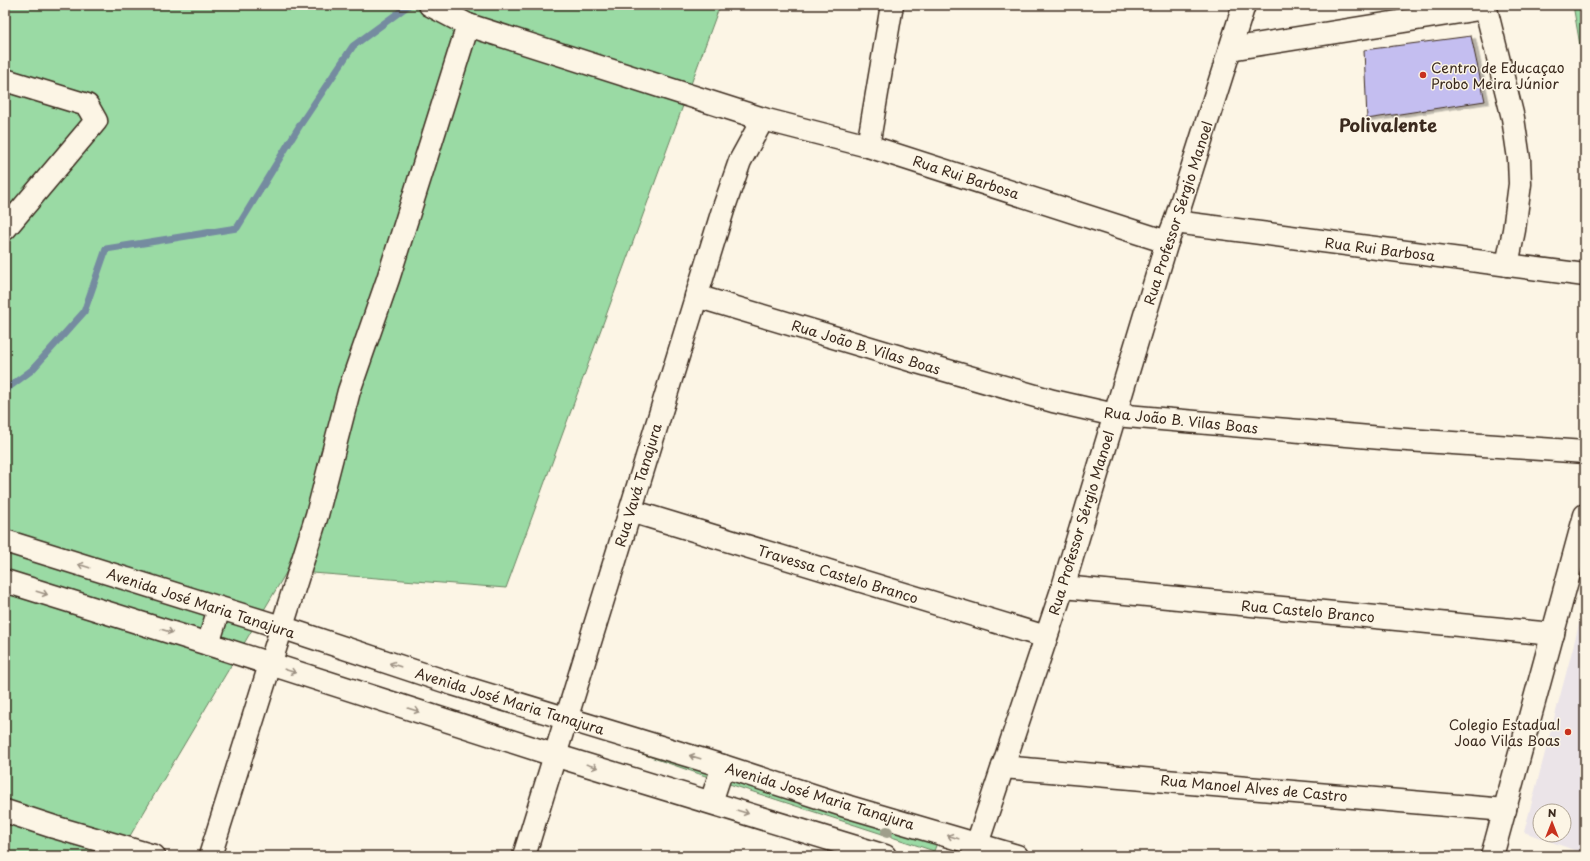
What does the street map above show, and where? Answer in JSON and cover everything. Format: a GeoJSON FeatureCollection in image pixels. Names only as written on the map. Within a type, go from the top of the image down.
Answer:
{"type":"FeatureCollection","features":[{"type":"Feature","properties":{"kind":"street","name":"Rua Rui Barbosa"},"geometry":{"type":"LineString","coordinates":[[430,5],[468,25],[763,119],[868,146],[1167,242]]}},
{"type":"Feature","properties":{"kind":"street"},"geometry":{"type":"LineString","coordinates":[[868,146],[892,5]]}},
{"type":"Feature","properties":{"kind":"street","name":"Rua Professor Sérgio Manoel"},"geometry":{"type":"LineString","coordinates":[[975,850],[1063,587],[1167,242],[1175,222],[1244,5]]}},
{"type":"Feature","properties":{"kind":"street"},"geometry":{"type":"LineString","coordinates":[[1230,49],[1485,6],[1513,118],[1519,159],[1520,184],[1514,230],[1507,265]]}},
{"type":"Feature","properties":{"kind":"street"},"geometry":{"type":"LineString","coordinates":[[210,856],[317,515],[349,391],[388,279],[468,25]]}},
{"type":"Feature","properties":{"kind":"street"},"geometry":{"type":"LineString","coordinates":[[5,80],[87,105],[96,121],[5,229]]}},
{"type":"Feature","properties":{"kind":"street","name":"Rua Vavá Tanajura"},"geometry":{"type":"LineString","coordinates":[[524,856],[723,210],[740,162],[763,119]]}},
{"type":"Feature","properties":{"kind":"street","name":"Rua Rui Barbosa"},"geometry":{"type":"LineString","coordinates":[[1175,222],[1585,275]]}},
{"type":"Feature","properties":{"kind":"street","name":"Rua João B. Vilas Boas"},"geometry":{"type":"LineString","coordinates":[[696,296],[1053,401],[1114,415],[1393,439],[1585,452]]}},
{"type":"Feature","properties":{"kind":"street","name":"Travessa Castelo Branco"},"geometry":{"type":"LineString","coordinates":[[631,511],[1046,637]]}},
{"type":"Feature","properties":{"kind":"street"},"geometry":{"type":"LineString","coordinates":[[1492,856],[1585,515]]}},
{"type":"Feature","properties":{"kind":"street","name":"Avenida José Maria Tanajura"},"geometry":{"type":"LineString","coordinates":[[5,541],[281,627],[446,682],[849,806],[975,850],[1017,856]]}},
{"type":"Feature","properties":{"kind":"street"},"geometry":{"type":"LineString","coordinates":[[5,581],[208,644],[554,755],[885,856]]}},
{"type":"Feature","properties":{"kind":"street","name":"Rua Castelo Branco"},"geometry":{"type":"LineString","coordinates":[[1063,587],[1552,634]]}},
{"type":"Feature","properties":{"kind":"street"},"geometry":{"type":"LineString","coordinates":[[208,644],[219,608]]}},
{"type":"Feature","properties":{"kind":"street"},"geometry":{"type":"LineString","coordinates":[[711,802],[723,766]]}},
{"type":"Feature","properties":{"kind":"street","name":"Rua Manoel Alves de Castro"},"geometry":{"type":"LineString","coordinates":[[1003,767],[1505,810]]}},
{"type":"Feature","properties":{"kind":"street"},"geometry":{"type":"LineString","coordinates":[[5,811],[154,856]]}},
{"type":"Feature","properties":{"kind":"shaded area","name":"Colegio Estadual Joao Vilas Boas"},"geometry":{"type":"Polygon","coordinates":[[[1585,602],[1585,854],[1554,843],[1572,843],[1572,803],[1532,803],[1532,835],[1524,832],[1585,602]]]}},
{"type":"Feature","properties":{"kind":"green space"},"geometry":{"type":"Polygon","coordinates":[[[5,5],[720,5],[506,588],[287,571],[118,856],[5,856],[5,5]]]}},
{"type":"Feature","properties":{"kind":"green space"},"geometry":{"type":"Polygon","coordinates":[[[1573,5],[1585,5],[1585,74],[1573,5]]]}},
{"type":"Feature","properties":{"kind":"green space"},"geometry":{"type":"Polygon","coordinates":[[[620,746],[938,840],[934,851],[737,787],[620,746]]]}},
{"type":"Feature","properties":{"kind":"building","name":"Centro de Educaçao Probo Meira Júnior"},"geometry":{"type":"Polygon","coordinates":[[[1471,36],[1485,101],[1367,119],[1364,50],[1471,36]]]}},
{"type":"Feature","properties":{"kind":"waterway"},"geometry":{"type":"LineString","coordinates":[[5,390],[32,370],[84,312],[106,249],[237,228],[300,125],[353,46],[409,5]]}},
{"type":"Feature","properties":{"kind":"place","name":"Centro de Educaçao Probo Meira Júnior"},"geometry":{"type":"Point","coordinates":[1423,75]}},
{"type":"Feature","properties":{"kind":"place","name":"Colegio Estadual Joao Vilas Boas"},"geometry":{"type":"Point","coordinates":[1568,732]}},
{"type":"Feature","properties":{"kind":"district","name":"Polivalente"},"geometry":{"type":"Point","coordinates":[1388,124]}}]}
